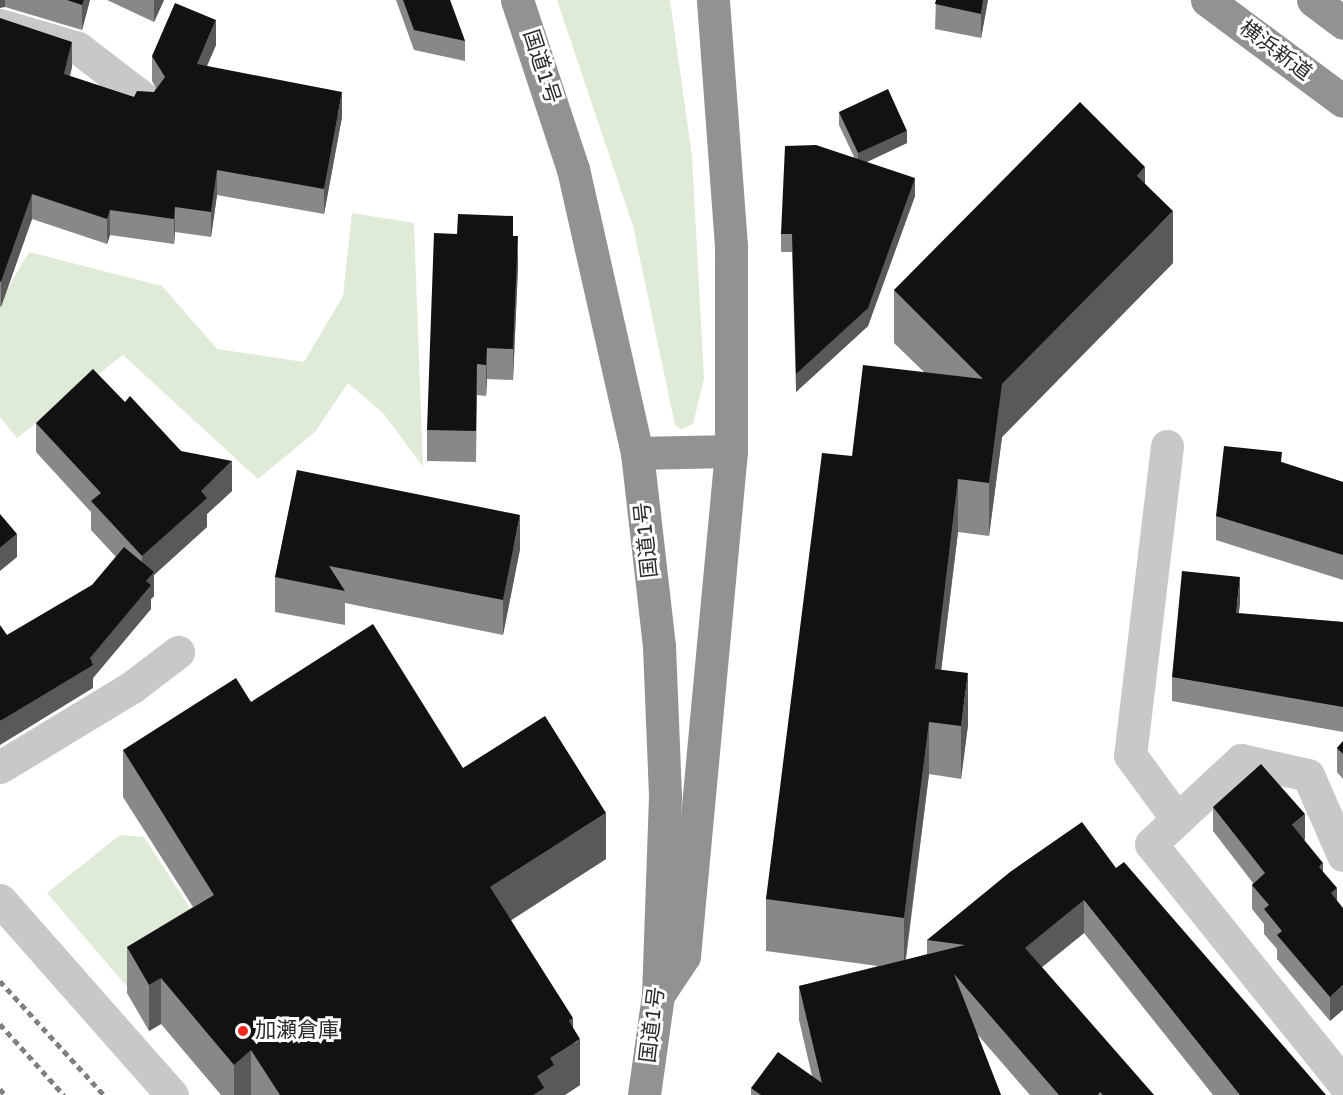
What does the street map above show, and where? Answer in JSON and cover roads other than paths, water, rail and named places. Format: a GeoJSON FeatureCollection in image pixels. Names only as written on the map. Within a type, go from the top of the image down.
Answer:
{"type":"FeatureCollection","features":[{"type":"Feature","properties":{"kind":"highway","name":"国道1号"},"geometry":{"type":"LineString","coordinates":[[517,0],[573,169],[637,453],[660,657],[665,796],[658,995],[644,1095]]}},
{"type":"Feature","properties":{"kind":"highway"},"geometry":{"type":"LineString","coordinates":[[658,995],[684,956],[731,451],[731,246],[713,0]]}},
{"type":"Feature","properties":{"kind":"highway","name":"横浜新道"},"geometry":{"type":"LineString","coordinates":[[1207,0],[1343,102]]}},
{"type":"Feature","properties":{"kind":"highway"},"geometry":{"type":"LineString","coordinates":[[1313,0],[1343,23]]}},
{"type":"Feature","properties":{"kind":"highway"},"geometry":{"type":"LineString","coordinates":[[637,453],[731,451]]}},
{"type":"Feature","properties":{"kind":"street"},"geometry":{"type":"LineString","coordinates":[[0,25],[78,48],[146,100]]}},
{"type":"Feature","properties":{"kind":"street"},"geometry":{"type":"LineString","coordinates":[[1167,446],[1130,755],[1178,819]]}},
{"type":"Feature","properties":{"kind":"street"},"geometry":{"type":"LineString","coordinates":[[0,767],[132,687],[178,652]]}},
{"type":"Feature","properties":{"kind":"street"},"geometry":{"type":"LineString","coordinates":[[1343,855],[1308,775],[1241,760],[1151,844],[1343,1083]]}},
{"type":"Feature","properties":{"kind":"street"},"geometry":{"type":"LineString","coordinates":[[0,900],[172,1095]]}},
{"type":"Feature","properties":{"kind":"railway"},"geometry":{"type":"LineString","coordinates":[[0,981],[104,1095]]}},
{"type":"Feature","properties":{"kind":"railway"},"geometry":{"type":"LineString","coordinates":[[0,1024],[64,1095]]}},
{"type":"Feature","properties":{"kind":"railway"},"geometry":{"type":"LineString","coordinates":[[0,1089],[5,1095]]}},
{"type":"Feature","properties":{"kind":"place","name":"加瀬倉庫"},"geometry":{"type":"Point","coordinates":[243,1031]}}]}
